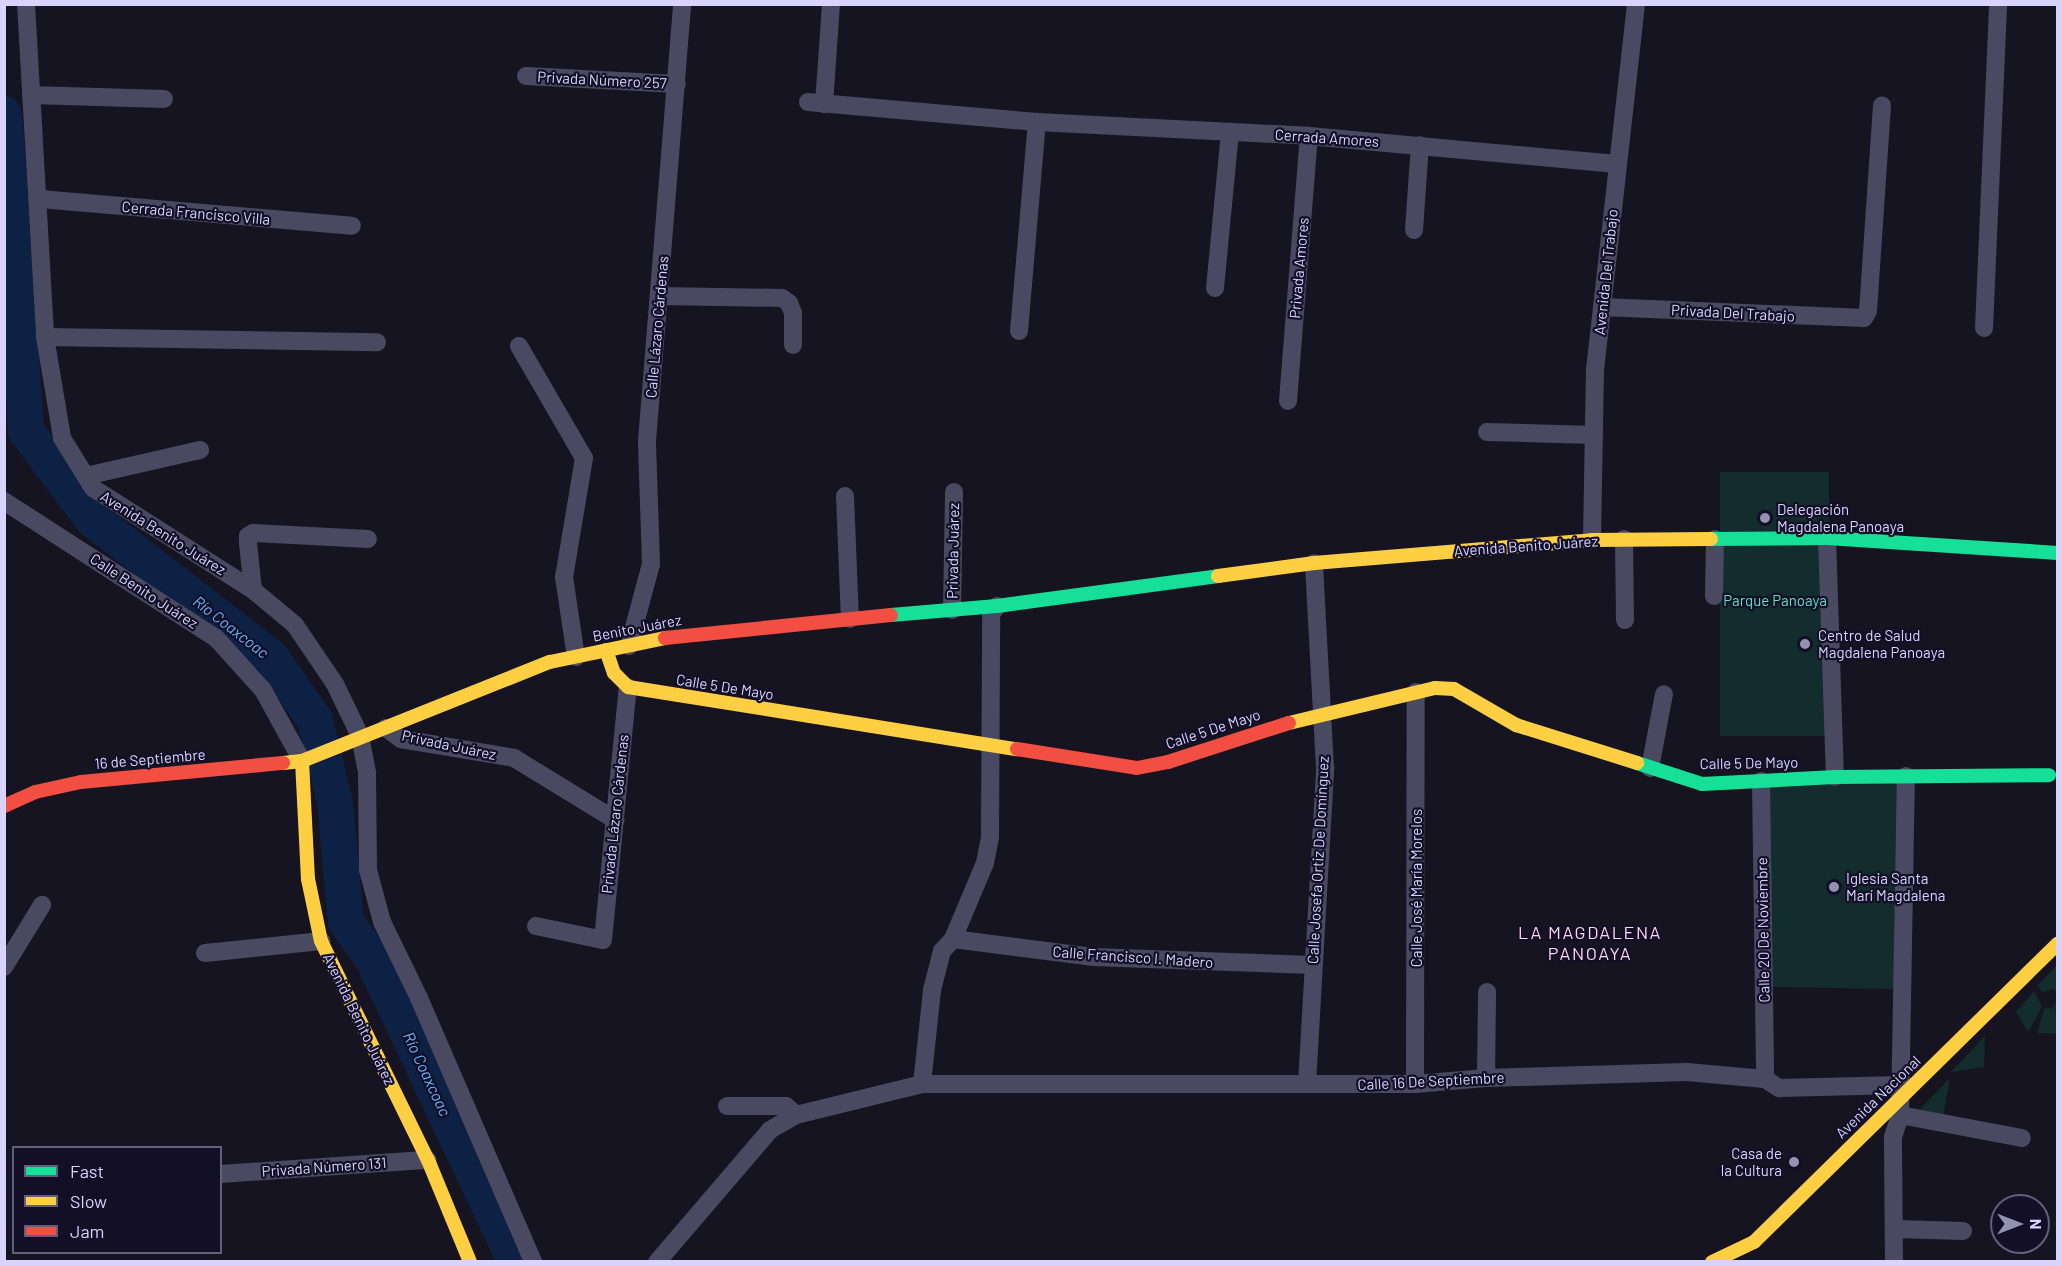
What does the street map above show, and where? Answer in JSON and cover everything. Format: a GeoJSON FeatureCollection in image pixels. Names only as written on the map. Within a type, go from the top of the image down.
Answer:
{"type":"FeatureCollection","features":[{"type":"Feature","properties":{"kind":"street","name":"Avenida Benito Juárez"},"geometry":{"type":"LineString","coordinates":[[26,4],[40,199],[45,337],[62,438],[93,488],[253,590],[295,625],[335,684],[360,736],[367,773],[368,870],[381,922],[419,998],[533,1262]]}},
{"type":"Feature","properties":{"kind":"street","name":"Calle Lázaro Cárdenas"},"geometry":{"type":"LineString","coordinates":[[628,646],[651,564],[647,441],[682,4]]}},
{"type":"Feature","properties":{"kind":"street","name":"Cerrada Amores"},"geometry":{"type":"LineString","coordinates":[[831,4],[816,103],[1037,122],[1310,136],[1617,164]]}},
{"type":"Feature","properties":{"kind":"street","name":"Avenida Del Trabajo"},"geometry":{"type":"LineString","coordinates":[[1592,540],[1594,435],[1602,307],[1636,4]]}},
{"type":"Feature","properties":{"kind":"street"},"geometry":{"type":"LineString","coordinates":[[1984,328],[1998,4]]}},
{"type":"Feature","properties":{"kind":"street","name":"Privada Número 257"},"geometry":{"type":"LineString","coordinates":[[526,76],[677,84]]}},
{"type":"Feature","properties":{"kind":"street"},"geometry":{"type":"LineString","coordinates":[[31,95],[164,99]]}},
{"type":"Feature","properties":{"kind":"street","name":"Privada Del Trabajo"},"geometry":{"type":"LineString","coordinates":[[1602,307],[1864,318],[1868,311],[1882,105]]}},
{"type":"Feature","properties":{"kind":"street"},"geometry":{"type":"LineString","coordinates":[[1018,331],[1037,122]]}},
{"type":"Feature","properties":{"kind":"street"},"geometry":{"type":"LineString","coordinates":[[1215,288],[1230,132]]}},
{"type":"Feature","properties":{"kind":"street","name":"Privada Amores"},"geometry":{"type":"LineString","coordinates":[[1288,401],[1310,136]]}},
{"type":"Feature","properties":{"kind":"street"},"geometry":{"type":"LineString","coordinates":[[1414,230],[1420,145]]}},
{"type":"Feature","properties":{"kind":"street","name":"Cerrada Francisco Villa"},"geometry":{"type":"LineString","coordinates":[[40,199],[352,226]]}},
{"type":"Feature","properties":{"kind":"street"},"geometry":{"type":"LineString","coordinates":[[659,296],[782,298],[789,303],[793,345]]}},
{"type":"Feature","properties":{"kind":"street"},"geometry":{"type":"LineString","coordinates":[[45,337],[377,342]]}},
{"type":"Feature","properties":{"kind":"street"},"geometry":{"type":"LineString","coordinates":[[519,346],[584,458],[564,577],[576,657]]}},
{"type":"Feature","properties":{"kind":"street"},"geometry":{"type":"LineString","coordinates":[[1487,432],[1594,435]]}},
{"type":"Feature","properties":{"kind":"street"},"geometry":{"type":"LineString","coordinates":[[86,476],[200,450]]}},
{"type":"Feature","properties":{"kind":"street","name":"Privada Juárez"},"geometry":{"type":"LineString","coordinates":[[952,610],[954,492]]}},
{"type":"Feature","properties":{"kind":"street"},"geometry":{"type":"LineString","coordinates":[[845,496],[850,619]]}},
{"type":"Feature","properties":{"kind":"street","name":"Calle Benito Juárez"},"geometry":{"type":"LineString","coordinates":[[4,501],[216,638],[263,690],[310,759]]}},
{"type":"Feature","properties":{"kind":"street"},"geometry":{"type":"LineString","coordinates":[[253,590],[248,543],[248,536],[253,533],[368,539]]}},
{"type":"Feature","properties":{"kind":"street"},"geometry":{"type":"LineString","coordinates":[[1714,596],[1715,538]]}},
{"type":"Feature","properties":{"kind":"street","name":"Avenida Benito Juárez"},"geometry":{"type":"LineString","coordinates":[[997,606],[1314,563],[1592,540],[1827,538],[2058,552]]}},
{"type":"Feature","properties":{"kind":"street"},"geometry":{"type":"LineString","coordinates":[[1827,538],[1835,777]]}},
{"type":"Feature","properties":{"kind":"street"},"geometry":{"type":"LineString","coordinates":[[1624,539],[1625,621]]}},
{"type":"Feature","properties":{"kind":"street","name":"Calle Josefa Ortiz De Domínguez"},"geometry":{"type":"LineString","coordinates":[[1308,1084],[1312,965],[1325,768],[1314,563]]}},
{"type":"Feature","properties":{"kind":"street"},"geometry":{"type":"LineString","coordinates":[[657,1262],[770,1130],[796,1115],[922,1084],[932,990],[942,951],[953,939],[985,863],[990,838],[991,614],[997,606]]}},
{"type":"Feature","properties":{"kind":"street","name":"Benito Juárez"},"geometry":{"type":"LineString","coordinates":[[310,759],[360,736],[386,728],[550,662],[683,634],[997,606]]}},
{"type":"Feature","properties":{"kind":"street"},"geometry":{"type":"LineString","coordinates":[[606,650],[614,674],[628,687]]}},
{"type":"Feature","properties":{"kind":"street","name":"Calle 5 De Mayo"},"geometry":{"type":"LineString","coordinates":[[628,687],[990,747],[1137,768],[1167,762],[1321,712],[1416,692],[1454,689],[1516,725],[1702,784],[1835,777],[2049,775]]}},
{"type":"Feature","properties":{"kind":"street","name":"Privada Lázaro Cárdenas"},"geometry":{"type":"LineString","coordinates":[[536,926],[603,940],[628,687]]}},
{"type":"Feature","properties":{"kind":"street","name":"Calle José María Morelos"},"geometry":{"type":"LineString","coordinates":[[1415,1084],[1416,692]]}},
{"type":"Feature","properties":{"kind":"street"},"geometry":{"type":"LineString","coordinates":[[1650,768],[1664,694]]}},
{"type":"Feature","properties":{"kind":"street","name":"Privada Juárez"},"geometry":{"type":"LineString","coordinates":[[386,728],[401,739],[514,758],[615,820]]}},
{"type":"Feature","properties":{"kind":"street","name":"Avenida Benito Juárez"},"geometry":{"type":"LineString","coordinates":[[310,759],[308,879],[321,941],[428,1160],[470,1262]]}},
{"type":"Feature","properties":{"kind":"street","name":"16 de Septiembre"},"geometry":{"type":"LineString","coordinates":[[4,806],[35,792],[81,782],[310,759]]}},
{"type":"Feature","properties":{"kind":"street"},"geometry":{"type":"LineString","coordinates":[[1894,1262],[1893,1137],[1900,1100],[1906,776]]}},
{"type":"Feature","properties":{"kind":"street","name":"Calle 20 De Noviembre"},"geometry":{"type":"LineString","coordinates":[[1761,781],[1765,1078]]}},
{"type":"Feature","properties":{"kind":"street"},"geometry":{"type":"LineString","coordinates":[[4,967],[42,905]]}},
{"type":"Feature","properties":{"kind":"street","name":"Calle Francisco I. Madero"},"geometry":{"type":"LineString","coordinates":[[953,939],[1093,957],[1312,965]]}},
{"type":"Feature","properties":{"kind":"street"},"geometry":{"type":"LineString","coordinates":[[205,953],[321,941]]}},
{"type":"Feature","properties":{"kind":"street","name":"Avenida Nacional"},"geometry":{"type":"LineString","coordinates":[[1712,1262],[1754,1242],[2058,943]]}},
{"type":"Feature","properties":{"kind":"street"},"geometry":{"type":"LineString","coordinates":[[1486,1078],[1487,992]]}},
{"type":"Feature","properties":{"kind":"street","name":"Calle 16 De Septiembre"},"geometry":{"type":"LineString","coordinates":[[922,1084],[1415,1084],[1486,1078],[1687,1072],[1765,1078],[1779,1088],[1900,1100],[2022,1138]]}},
{"type":"Feature","properties":{"kind":"street"},"geometry":{"type":"LineString","coordinates":[[727,1106],[786,1106],[796,1115]]}},
{"type":"Feature","properties":{"kind":"street","name":"Privada Número 131"},"geometry":{"type":"LineString","coordinates":[[222,1174],[428,1160]]}},
{"type":"Feature","properties":{"kind":"street"},"geometry":{"type":"LineString","coordinates":[[1895,1229],[1962,1231]]}},
{"type":"Feature","properties":{"kind":"green space","name":"Parque Panoaya"},"geometry":{"type":"Polygon","coordinates":[[[1720,472],[1829,472],[1829,736],[1720,736],[1720,472]]]}},
{"type":"Feature","properties":{"kind":"green space","name":"Iglesia Santa Marí Magdalena"},"geometry":{"type":"Polygon","coordinates":[[[1765,778],[1899,780],[1895,989],[1761,987],[1765,778]]]}},
{"type":"Feature","properties":{"kind":"green space"},"geometry":{"type":"Polygon","coordinates":[[[2058,966],[2057,998],[2054,989],[2043,992],[2037,986],[2058,966]]]}},
{"type":"Feature","properties":{"kind":"green space"},"geometry":{"type":"Polygon","coordinates":[[[2034,991],[2042,1007],[2028,1032],[2016,1012],[2034,991]]]}},
{"type":"Feature","properties":{"kind":"green space"},"geometry":{"type":"Polygon","coordinates":[[[2055,1001],[2057,1034],[2037,1033],[2045,1007],[2052,1009],[2055,1001]]]}},
{"type":"Feature","properties":{"kind":"green space"},"geometry":{"type":"Polygon","coordinates":[[[1985,1036],[1984,1067],[1951,1072],[1969,1053],[1985,1036]]]}},
{"type":"Feature","properties":{"kind":"green space"},"geometry":{"type":"Polygon","coordinates":[[[1950,1078],[1942,1123],[1911,1118],[1927,1102],[1950,1078]]]}},
{"type":"Feature","properties":{"kind":"waterway","name":"Río Coaxcoac"},"geometry":{"type":"LineString","coordinates":[[4,114],[26,431],[91,518],[271,657],[315,720],[335,803],[346,922],[372,958],[516,1262]]}},
{"type":"Feature","properties":{"kind":"traffic: fast"},"geometry":{"type":"LineString","coordinates":[[1711,539],[1827,538],[2058,553]]}},
{"type":"Feature","properties":{"kind":"traffic: fast"},"geometry":{"type":"LineString","coordinates":[[891,615],[997,606],[1218,576]]}},
{"type":"Feature","properties":{"kind":"traffic: fast"},"geometry":{"type":"LineString","coordinates":[[1637,763],[1702,784],[1835,777],[2049,775]]}},
{"type":"Feature","properties":{"kind":"traffic: slow"},"geometry":{"type":"LineString","coordinates":[[1218,576],[1314,563],[1592,540],[1711,539]]}},
{"type":"Feature","properties":{"kind":"traffic: slow"},"geometry":{"type":"LineString","coordinates":[[283,763],[302,761],[550,662],[665,638]]}},
{"type":"Feature","properties":{"kind":"traffic: slow"},"geometry":{"type":"LineString","coordinates":[[606,650],[614,673],[628,687],[1017,749]]}},
{"type":"Feature","properties":{"kind":"traffic: slow"},"geometry":{"type":"LineString","coordinates":[[1289,723],[1435,688],[1454,689],[1516,725],[1637,763]]}},
{"type":"Feature","properties":{"kind":"traffic: slow"},"geometry":{"type":"LineString","coordinates":[[302,761],[308,879],[321,941],[428,1160],[470,1262]]}},
{"type":"Feature","properties":{"kind":"traffic: slow"},"geometry":{"type":"LineString","coordinates":[[1712,1262],[1754,1242],[2058,943]]}},
{"type":"Feature","properties":{"kind":"traffic: jam"},"geometry":{"type":"LineString","coordinates":[[665,638],[891,615]]}},
{"type":"Feature","properties":{"kind":"traffic: jam"},"geometry":{"type":"LineString","coordinates":[[1017,749],[1137,768],[1168,762],[1289,723]]}},
{"type":"Feature","properties":{"kind":"traffic: jam"},"geometry":{"type":"LineString","coordinates":[[4,806],[35,792],[81,782],[283,763]]}},
{"type":"Feature","properties":{"kind":"place","name":"Delegación Magdalena Panoaya"},"geometry":{"type":"Point","coordinates":[1765,518]}},
{"type":"Feature","properties":{"kind":"place","name":"Centro de Salud Magdalena Panoaya"},"geometry":{"type":"Point","coordinates":[1805,644]}},
{"type":"Feature","properties":{"kind":"place","name":"Iglesia Santa Marí Magdalena"},"geometry":{"type":"Point","coordinates":[1834,887]}},
{"type":"Feature","properties":{"kind":"place","name":"Casa de la Cultura"},"geometry":{"type":"Point","coordinates":[1794,1162]}},
{"type":"Feature","properties":{"kind":"district","name":"LA MAGDALENA PANOAYA"},"geometry":{"type":"Point","coordinates":[1590,943]}}]}
